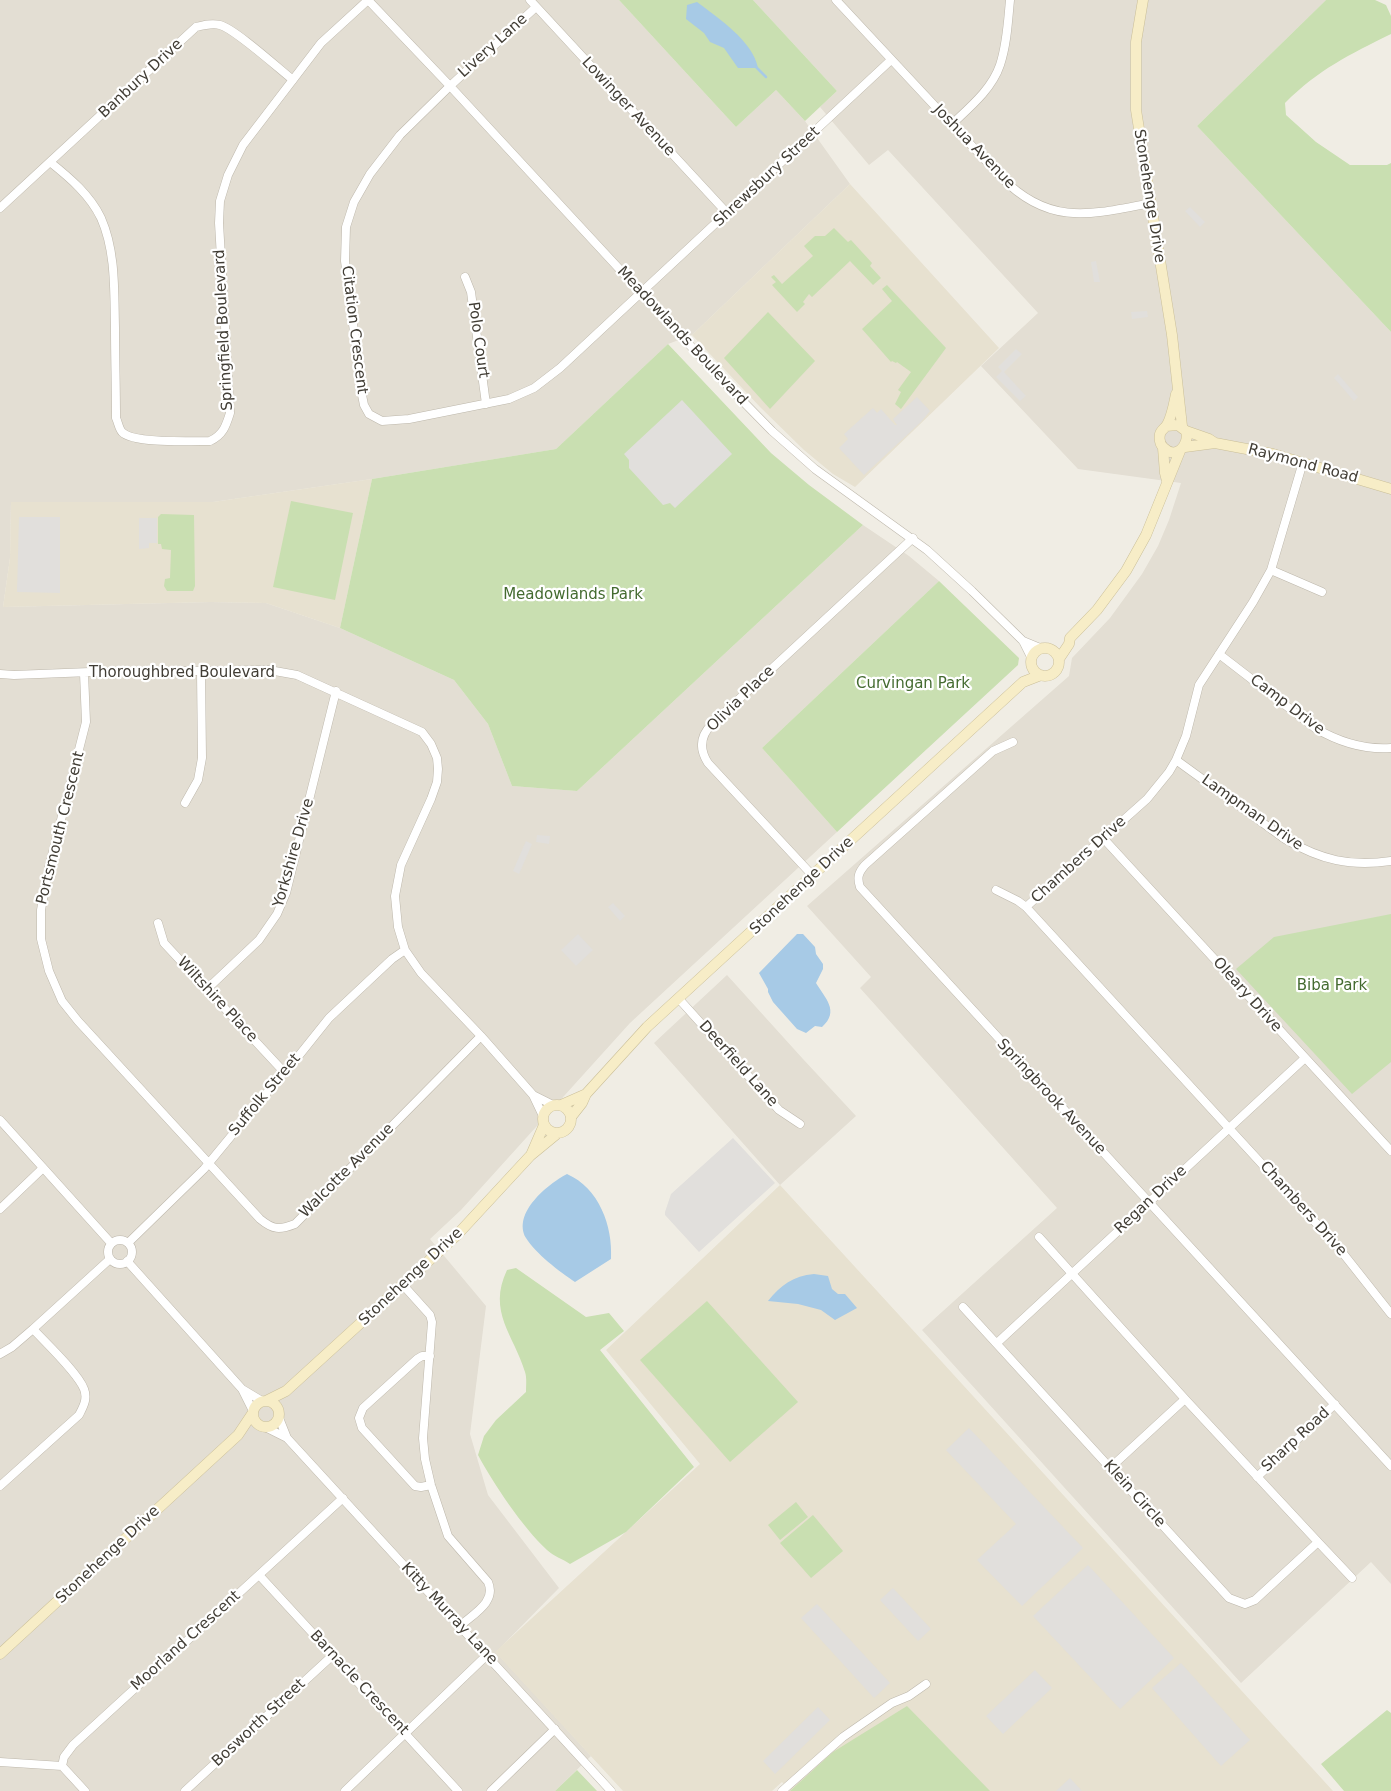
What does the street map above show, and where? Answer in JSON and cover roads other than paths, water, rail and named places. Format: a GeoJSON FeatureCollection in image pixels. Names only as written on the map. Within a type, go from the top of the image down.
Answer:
{"type":"FeatureCollection","features":[{"type":"Feature","properties":{"kind":"street","name":"Springfield Boulevard"},"geometry":{"type":"LineString","coordinates":[[50,162],[72,180],[87,197],[101,218],[109,244],[114,275],[116,418],[121,432],[127,436],[144,440],[210,441],[219,437],[226,427],[230,413],[219,223],[220,201],[228,175],[243,145],[321,43],[368,0]]}},
{"type":"Feature","properties":{"kind":"street","name":"Meadowlands Boulevard"},"geometry":{"type":"LineString","coordinates":[[368,0],[723,381],[790,448],[815,469],[913,538],[972,591],[1023,641],[1031,662]]}},
{"type":"Feature","properties":{"kind":"street","name":"Lowinger Avenue"},"geometry":{"type":"LineString","coordinates":[[530,0],[727,213]]}},
{"type":"Feature","properties":{"kind":"street"},"geometry":{"type":"LineString","coordinates":[[952,124],[981,95],[997,72],[1004,50],[1010,0]]}},
{"type":"Feature","properties":{"kind":"street","name":"Stonehenge Drive"},"geometry":{"type":"LineString","coordinates":[[1143,0],[1136,42],[1135,88],[1139,139],[1171,326],[1177,391],[1184,429]]}},
{"type":"Feature","properties":{"kind":"street","name":"Joshua Avenue"},"geometry":{"type":"LineString","coordinates":[[838,1],[1009,186],[1022,197],[1039,206],[1066,213],[1081,214],[1151,204]]}},
{"type":"Feature","properties":{"kind":"street","name":"Livery Lane"},"geometry":{"type":"LineString","coordinates":[[450,86],[536,7]]}},
{"type":"Feature","properties":{"kind":"street","name":"Banbury Drive"},"geometry":{"type":"LineString","coordinates":[[0,208],[196,27],[209,24],[221,25],[293,80]]}},
{"type":"Feature","properties":{"kind":"street","name":"Shrewsbury Street"},"geometry":{"type":"LineString","coordinates":[[642,292],[891,60]]}},
{"type":"Feature","properties":{"kind":"street","name":"Citation Crescent"},"geometry":{"type":"LineString","coordinates":[[450,86],[400,135],[370,174],[354,202],[346,228],[345,261],[362,395],[364,405],[370,414],[382,421],[409,419],[509,399],[534,388],[560,368],[642,292]]}},
{"type":"Feature","properties":{"kind":"street","name":"Polo Court"},"geometry":{"type":"LineString","coordinates":[[464,277],[471,292],[486,404]]}},
{"type":"Feature","properties":{"kind":"street","name":"Stonehenge Drive"},"geometry":{"type":"LineString","coordinates":[[1166,426],[1177,391]]}},
{"type":"Feature","properties":{"kind":"street"},"geometry":{"type":"LineString","coordinates":[[1045,648],[1056,652],[1059,659],[1059,664],[1054,672],[1046,676],[1033,670],[1031,662],[1036,650],[1070,638],[1102,604],[1126,571],[1146,534],[1167,481],[1188,438],[1184,429],[1174,424],[1166,426],[1159,440],[1163,448],[1164,473],[1167,481]]}},
{"type":"Feature","properties":{"kind":"street","name":"Raymond Road"},"geometry":{"type":"LineString","coordinates":[[1184,429],[1215,443]]}},
{"type":"Feature","properties":{"kind":"street","name":"Raymond Road"},"geometry":{"type":"LineString","coordinates":[[1182,449],[1215,443],[1273,454],[1391,489]]}},
{"type":"Feature","properties":{"kind":"street"},"geometry":{"type":"LineString","coordinates":[[1163,448],[1171,452],[1182,449]]}},
{"type":"Feature","properties":{"kind":"street","name":"Chambers Drive"},"geometry":{"type":"LineString","coordinates":[[1303,462],[1270,570],[1253,602],[1199,685],[1186,736],[1176,760],[1155,791],[1026,907],[1338,1247],[1391,1314]]}},
{"type":"Feature","properties":{"kind":"street","name":"Olivia Place"},"geometry":{"type":"LineString","coordinates":[[813,876],[708,763],[703,753],[702,742],[712,724],[913,538]]}},
{"type":"Feature","properties":{"kind":"street"},"geometry":{"type":"LineString","coordinates":[[1270,570],[1322,592]]}},
{"type":"Feature","properties":{"kind":"street"},"geometry":{"type":"LineString","coordinates":[[1059,659],[1069,644],[1070,638]]}},
{"type":"Feature","properties":{"kind":"street","name":"Meadowlands Boulevard"},"geometry":{"type":"LineString","coordinates":[[1023,641],[1045,648]]}},
{"type":"Feature","properties":{"kind":"street","name":"Camp Drive"},"geometry":{"type":"LineString","coordinates":[[1219,654],[1315,728],[1330,737],[1356,746],[1391,748]]}},
{"type":"Feature","properties":{"kind":"street","name":"Stonehenge Drive"},"geometry":{"type":"LineString","coordinates":[[1023,682],[1031,662]]}},
{"type":"Feature","properties":{"kind":"street","name":"Thoroughbred Boulevard"},"geometry":{"type":"LineString","coordinates":[[0,676],[269,670],[297,675],[336,691],[422,732],[431,744],[437,758],[437,782],[401,865],[395,896],[398,927],[405,950],[421,972],[533,1095],[543,1120]]}},
{"type":"Feature","properties":{"kind":"street"},"geometry":{"type":"LineString","coordinates":[[185,802],[198,780],[202,758],[201,672]]}},
{"type":"Feature","properties":{"kind":"street","name":"Portsmouth Crescent"},"geometry":{"type":"LineString","coordinates":[[84,673],[86,722],[48,871],[41,910],[41,939],[49,971],[62,1001],[78,1021],[209,1162]]}},
{"type":"Feature","properties":{"kind":"street","name":"Stonehenge Drive"},"geometry":{"type":"LineString","coordinates":[[571,1117],[582,1103],[586,1094],[634,1040],[1023,682],[1041,675]]}},
{"type":"Feature","properties":{"kind":"street","name":"Yorkshire Drive"},"geometry":{"type":"LineString","coordinates":[[207,989],[260,940],[277,914],[283,900],[336,691]]}},
{"type":"Feature","properties":{"kind":"street","name":"Springbrook Avenue"},"geometry":{"type":"LineString","coordinates":[[1013,742],[993,750],[865,866],[860,871],[857,879],[860,888],[1391,1466]]}},
{"type":"Feature","properties":{"kind":"street","name":"Lampman Drive"},"geometry":{"type":"LineString","coordinates":[[1176,760],[1303,850],[1324,858],[1348,863],[1370,863],[1391,860]]}},
{"type":"Feature","properties":{"kind":"street","name":"Oleary Drive"},"geometry":{"type":"LineString","coordinates":[[1103,838],[1391,1152]]}},
{"type":"Feature","properties":{"kind":"street"},"geometry":{"type":"LineString","coordinates":[[996,890],[1026,907]]}},
{"type":"Feature","properties":{"kind":"street","name":"Wiltshire Place"},"geometry":{"type":"LineString","coordinates":[[158,923],[164,943],[284,1072]]}},
{"type":"Feature","properties":{"kind":"street","name":"Suffolk Street"},"geometry":{"type":"LineString","coordinates":[[128,1243],[209,1162],[329,1018],[392,959],[405,950]]}},
{"type":"Feature","properties":{"kind":"street","name":"Deerfield Lane"},"geometry":{"type":"LineString","coordinates":[[679,999],[779,1110],[800,1124]]}},
{"type":"Feature","properties":{"kind":"street","name":"Walcotte Avenue"},"geometry":{"type":"LineString","coordinates":[[209,1162],[267,1225],[281,1229],[295,1224],[481,1036]]}},
{"type":"Feature","properties":{"kind":"street","name":"Regan Drive"},"geometry":{"type":"LineString","coordinates":[[997,1343],[1305,1058]]}},
{"type":"Feature","properties":{"kind":"street","name":"Stonehenge Drive"},"geometry":{"type":"LineString","coordinates":[[557,1105],[586,1094]]}},
{"type":"Feature","properties":{"kind":"street","name":"Thoroughbred Boulevard"},"geometry":{"type":"LineString","coordinates":[[533,1095],[557,1105]]}},
{"type":"Feature","properties":{"kind":"street"},"geometry":{"type":"LineString","coordinates":[[557,1105],[568,1110],[571,1117],[569,1126],[558,1133],[550,1131],[543,1120],[546,1109],[557,1105]]}},
{"type":"Feature","properties":{"kind":"street"},"geometry":{"type":"LineString","coordinates":[[0,1120],[111,1243]]}},
{"type":"Feature","properties":{"kind":"street","name":"Stonehenge Drive"},"geometry":{"type":"LineString","coordinates":[[530,1156],[543,1120]]}},
{"type":"Feature","properties":{"kind":"street","name":"Stonehenge Drive"},"geometry":{"type":"LineString","coordinates":[[264,1401],[286,1391],[403,1285],[463,1229],[530,1156],[558,1133]]}},
{"type":"Feature","properties":{"kind":"street"},"geometry":{"type":"LineString","coordinates":[[0,1209],[43,1168]]}},
{"type":"Feature","properties":{"kind":"street"},"geometry":{"type":"LineString","coordinates":[[1039,1237],[1073,1272],[1185,1399],[1352,1578]]}},
{"type":"Feature","properties":{"kind":"street"},"geometry":{"type":"LineString","coordinates":[[118,1240],[128,1243],[132,1250],[127,1261],[120,1264],[110,1259],[108,1249],[111,1243],[118,1240]]}},
{"type":"Feature","properties":{"kind":"street"},"geometry":{"type":"LineString","coordinates":[[0,1354],[12,1347],[33,1329],[110,1259]]}},
{"type":"Feature","properties":{"kind":"street"},"geometry":{"type":"LineString","coordinates":[[127,1261],[242,1389],[257,1424],[265,1427],[274,1424],[279,1415],[286,1391]]}},
{"type":"Feature","properties":{"kind":"street"},"geometry":{"type":"LineString","coordinates":[[403,1285],[430,1315],[432,1326],[423,1438],[424,1458],[431,1485],[448,1536],[488,1582],[491,1589],[491,1596],[488,1602],[460,1626]]}},
{"type":"Feature","properties":{"kind":"street","name":"Klein Circle"},"geometry":{"type":"LineString","coordinates":[[963,1307],[1229,1598],[1244,1604],[1255,1600],[1318,1542]]}},
{"type":"Feature","properties":{"kind":"street"},"geometry":{"type":"LineString","coordinates":[[0,1486],[79,1415],[86,1403],[85,1390],[76,1376],[33,1329]]}},
{"type":"Feature","properties":{"kind":"street"},"geometry":{"type":"LineString","coordinates":[[430,1356],[422,1356],[417,1359],[363,1408],[359,1418],[362,1428],[415,1486],[421,1488],[431,1485]]}},
{"type":"Feature","properties":{"kind":"street"},"geometry":{"type":"LineString","coordinates":[[242,1389],[264,1401],[274,1403],[279,1415]]}},
{"type":"Feature","properties":{"kind":"street"},"geometry":{"type":"LineString","coordinates":[[1110,1468],[1185,1399]]}},
{"type":"Feature","properties":{"kind":"street"},"geometry":{"type":"LineString","coordinates":[[253,1412],[258,1403],[264,1401]]}},
{"type":"Feature","properties":{"kind":"street","name":"Sharp Road"},"geometry":{"type":"LineString","coordinates":[[1257,1477],[1335,1404]]}},
{"type":"Feature","properties":{"kind":"street","name":"Stonehenge Drive"},"geometry":{"type":"LineString","coordinates":[[0,1654],[238,1435],[253,1412]]}},
{"type":"Feature","properties":{"kind":"street","name":"Kitty Murray Lane"},"geometry":{"type":"LineString","coordinates":[[279,1415],[287,1438]]}},
{"type":"Feature","properties":{"kind":"street","name":"Stonehenge Drive"},"geometry":{"type":"LineString","coordinates":[[238,1435],[265,1427]]}},
{"type":"Feature","properties":{"kind":"street","name":"Kitty Murray Lane"},"geometry":{"type":"LineString","coordinates":[[265,1427],[287,1438],[611,1791]]}},
{"type":"Feature","properties":{"kind":"street","name":"Moorland Crescent"},"geometry":{"type":"LineString","coordinates":[[62,1766],[64,1757],[73,1746],[342,1498]]}},
{"type":"Feature","properties":{"kind":"street","name":"Barnacle Crescent"},"geometry":{"type":"LineString","coordinates":[[259,1575],[458,1791]]}},
{"type":"Feature","properties":{"kind":"street","name":"Bosworth Street"},"geometry":{"type":"LineString","coordinates":[[185,1791],[333,1655]]}},
{"type":"Feature","properties":{"kind":"street"},"geometry":{"type":"LineString","coordinates":[[345,1791],[486,1655]]}},
{"type":"Feature","properties":{"kind":"street"},"geometry":{"type":"LineString","coordinates":[[782,1791],[828,1748],[848,1733],[892,1703],[909,1696],[926,1684]]}},
{"type":"Feature","properties":{"kind":"street"},"geometry":{"type":"LineString","coordinates":[[491,1791],[554,1730]]}},
{"type":"Feature","properties":{"kind":"street"},"geometry":{"type":"LineString","coordinates":[[0,1762],[62,1766],[85,1791]]}},
{"type":"Feature","properties":{"kind":"water"},"geometry":{"type":"Polygon","coordinates":[[[697,2],[742,39],[755,58],[758,68],[738,68],[724,48],[710,42],[704,33],[686,19],[687,5],[697,2]]]}},
{"type":"Feature","properties":{"kind":"water"},"geometry":{"type":"Polygon","coordinates":[[[797,934],[803,934],[815,947],[816,954],[823,964],[823,969],[816,983],[827,999],[830,1010],[830,1015],[822,1027],[815,1026],[806,1033],[797,1029],[773,1002],[759,973],[797,934]]]}},
{"type":"Feature","properties":{"kind":"water"},"geometry":{"type":"Polygon","coordinates":[[[567,1174],[578,1180],[596,1198],[606,1221],[611,1246],[611,1259],[575,1282],[555,1268],[535,1250],[526,1238],[523,1228],[524,1219],[534,1200],[567,1174]]]}},
{"type":"Feature","properties":{"kind":"water"},"geometry":{"type":"Polygon","coordinates":[[[814,1274],[828,1276],[832,1289],[838,1294],[845,1294],[857,1308],[835,1320],[821,1310],[798,1304],[768,1301],[788,1282],[814,1274]]]}},
{"type":"Feature","properties":{"kind":"waterway"},"geometry":{"type":"LineString","coordinates":[[756,67],[766,77]]}},
{"type":"Feature","properties":{"kind":"park label","name":"Meadowlands Park"},"geometry":{"type":"Point","coordinates":[573,595]}},
{"type":"Feature","properties":{"kind":"park label","name":"Curvingan Park"},"geometry":{"type":"Point","coordinates":[913,684]}},
{"type":"Feature","properties":{"kind":"park label","name":"Biba Park"},"geometry":{"type":"Point","coordinates":[1332,986]}}]}
